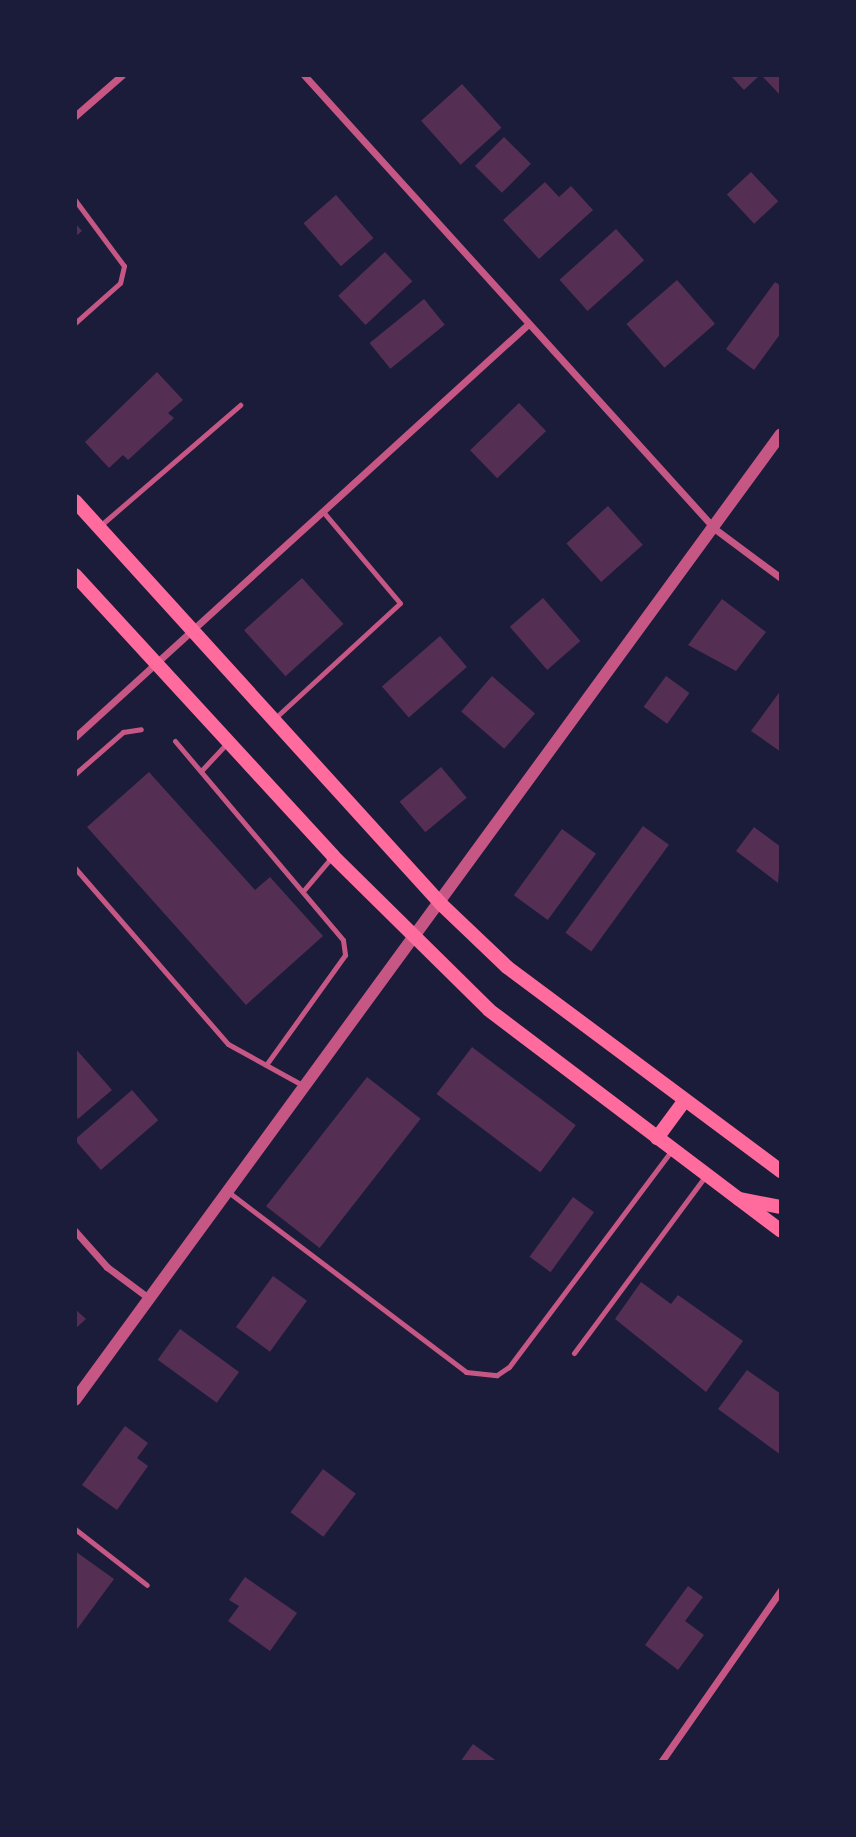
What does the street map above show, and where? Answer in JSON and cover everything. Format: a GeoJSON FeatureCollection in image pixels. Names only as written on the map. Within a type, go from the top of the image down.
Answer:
{"type":"FeatureCollection","features":[{"type":"Feature","properties":{"kind":"main road"},"geometry":{"type":"LineString","coordinates":[[75,500],[190,633],[271,721],[442,905],[507,967],[781,1171]]}},
{"type":"Feature","properties":{"kind":"main road"},"geometry":{"type":"LineString","coordinates":[[75,575],[155,666],[333,856],[415,941],[489,1010],[781,1231]]}},
{"type":"Feature","properties":{"kind":"main road"},"geometry":{"type":"LineString","coordinates":[[657,1138],[685,1100]]}},
{"type":"Feature","properties":{"kind":"main road"},"geometry":{"type":"LineString","coordinates":[[738,1199],[781,1207]]}},
{"type":"Feature","properties":{"kind":"street"},"geometry":{"type":"LineString","coordinates":[[75,116],[122,75]]}},
{"type":"Feature","properties":{"kind":"street"},"geometry":{"type":"LineString","coordinates":[[304,75],[525,327],[715,529],[781,578]]}},
{"type":"Feature","properties":{"kind":"street"},"geometry":{"type":"LineString","coordinates":[[75,737],[325,514],[525,327]]}},
{"type":"Feature","properties":{"kind":"street"},"geometry":{"type":"LineString","coordinates":[[75,1400],[153,1301],[715,529],[781,434]]}},
{"type":"Feature","properties":{"kind":"street"},"geometry":{"type":"LineString","coordinates":[[75,1231],[107,1266],[153,1301]]}},
{"type":"Feature","properties":{"kind":"street"},"geometry":{"type":"LineString","coordinates":[[661,1762],[781,1590]]}},
{"type":"Feature","properties":{"kind":"lane"},"geometry":{"type":"LineString","coordinates":[[75,200],[124,266],[120,283],[75,323]]}},
{"type":"Feature","properties":{"kind":"lane"},"geometry":{"type":"LineString","coordinates":[[98,527],[240,405]]}},
{"type":"Feature","properties":{"kind":"lane"},"geometry":{"type":"LineString","coordinates":[[271,721],[400,603],[325,514]]}},
{"type":"Feature","properties":{"kind":"lane"},"geometry":{"type":"LineString","coordinates":[[75,774],[123,732],[141,729]]}},
{"type":"Feature","properties":{"kind":"lane"},"geometry":{"type":"LineString","coordinates":[[175,741],[304,890],[343,940],[345,955],[266,1065]]}},
{"type":"Feature","properties":{"kind":"lane"},"geometry":{"type":"LineString","coordinates":[[201,771],[227,743]]}},
{"type":"Feature","properties":{"kind":"lane"},"geometry":{"type":"LineString","coordinates":[[304,890],[333,856]]}},
{"type":"Feature","properties":{"kind":"lane"},"geometry":{"type":"LineString","coordinates":[[75,868],[228,1044],[307,1088]]}},
{"type":"Feature","properties":{"kind":"lane"},"geometry":{"type":"LineString","coordinates":[[231,1194],[466,1372],[497,1375],[509,1367],[672,1150]]}},
{"type":"Feature","properties":{"kind":"lane"},"geometry":{"type":"LineString","coordinates":[[574,1353],[706,1175]]}},
{"type":"Feature","properties":{"kind":"lane"},"geometry":{"type":"LineString","coordinates":[[75,1529],[147,1585]]}},
{"type":"Feature","properties":{"kind":"building"},"geometry":{"type":"Polygon","coordinates":[[[730,75],[760,75],[744,90],[730,75]]]}},
{"type":"Feature","properties":{"kind":"building"},"geometry":{"type":"Polygon","coordinates":[[[761,75],[781,75],[781,96],[761,75]]]}},
{"type":"Feature","properties":{"kind":"building"},"geometry":{"type":"Polygon","coordinates":[[[462,84],[501,128],[461,165],[421,121],[462,84]]]}},
{"type":"Feature","properties":{"kind":"building"},"geometry":{"type":"Polygon","coordinates":[[[504,137],[531,164],[502,193],[475,166],[504,137]]]}},
{"type":"Feature","properties":{"kind":"building"},"geometry":{"type":"Polygon","coordinates":[[[751,172],[778,201],[754,224],[727,195],[751,172]]]}},
{"type":"Feature","properties":{"kind":"building"},"geometry":{"type":"Polygon","coordinates":[[[545,182],[559,197],[571,186],[593,210],[539,259],[503,220],[545,182]]]}},
{"type":"Feature","properties":{"kind":"building"},"geometry":{"type":"Polygon","coordinates":[[[336,195],[373,238],[341,266],[304,223],[336,195]]]}},
{"type":"Feature","properties":{"kind":"building"},"geometry":{"type":"Polygon","coordinates":[[[75,223],[82,231],[75,237],[75,223]]]}},
{"type":"Feature","properties":{"kind":"building"},"geometry":{"type":"Polygon","coordinates":[[[616,229],[644,260],[588,311],[560,280],[616,229]]]}},
{"type":"Feature","properties":{"kind":"building"},"geometry":{"type":"Polygon","coordinates":[[[385,252],[412,281],[365,325],[338,296],[385,252]]]}},
{"type":"Feature","properties":{"kind":"building"},"geometry":{"type":"Polygon","coordinates":[[[677,280],[715,324],[664,368],[626,324],[677,280]]]}},
{"type":"Feature","properties":{"kind":"building"},"geometry":{"type":"Polygon","coordinates":[[[775,282],[781,286],[781,333],[754,370],[726,349],[775,282]]]}},
{"type":"Feature","properties":{"kind":"building"},"geometry":{"type":"Polygon","coordinates":[[[424,299],[445,325],[390,369],[370,343],[424,299]]]}},
{"type":"Feature","properties":{"kind":"building"},"geometry":{"type":"Polygon","coordinates":[[[157,372],[183,400],[168,413],[174,418],[128,460],[123,455],[109,468],[85,442],[157,372]]]}},
{"type":"Feature","properties":{"kind":"building"},"geometry":{"type":"Polygon","coordinates":[[[519,403],[546,431],[497,478],[470,450],[519,403]]]}},
{"type":"Feature","properties":{"kind":"building"},"geometry":{"type":"Polygon","coordinates":[[[608,506],[643,545],[601,582],[566,543],[608,506]]]}},
{"type":"Feature","properties":{"kind":"building"},"geometry":{"type":"Polygon","coordinates":[[[302,578],[343,624],[286,676],[244,630],[302,578]]]}},
{"type":"Feature","properties":{"kind":"building"},"geometry":{"type":"Polygon","coordinates":[[[543,598],[580,641],[547,670],[510,627],[543,598]]]}},
{"type":"Feature","properties":{"kind":"building"},"geometry":{"type":"Polygon","coordinates":[[[722,599],[766,632],[736,671],[688,645],[722,599]]]}},
{"type":"Feature","properties":{"kind":"building"},"geometry":{"type":"Polygon","coordinates":[[[440,636],[467,667],[409,717],[382,687],[440,636]]]}},
{"type":"Feature","properties":{"kind":"building"},"geometry":{"type":"Polygon","coordinates":[[[492,676],[535,713],[504,749],[461,711],[492,676]]]}},
{"type":"Feature","properties":{"kind":"building"},"geometry":{"type":"Polygon","coordinates":[[[666,676],[689,693],[667,724],[644,707],[666,676]]]}},
{"type":"Feature","properties":{"kind":"building"},"geometry":{"type":"Polygon","coordinates":[[[781,690],[781,752],[751,731],[781,690]]]}},
{"type":"Feature","properties":{"kind":"building"},"geometry":{"type":"Polygon","coordinates":[[[441,767],[467,798],[425,832],[400,802],[441,767]]]}},
{"type":"Feature","properties":{"kind":"building"},"geometry":{"type":"Polygon","coordinates":[[[149,772],[255,890],[270,877],[323,936],[246,1005],[87,827],[149,772]]]}},
{"type":"Feature","properties":{"kind":"building"},"geometry":{"type":"Polygon","coordinates":[[[643,826],[669,845],[591,952],[565,933],[643,826]]]}},
{"type":"Feature","properties":{"kind":"building"},"geometry":{"type":"Polygon","coordinates":[[[754,827],[781,847],[778,883],[736,851],[754,827]]]}},
{"type":"Feature","properties":{"kind":"building"},"geometry":{"type":"Polygon","coordinates":[[[562,829],[596,854],[548,920],[514,895],[562,829]]]}},
{"type":"Feature","properties":{"kind":"building"},"geometry":{"type":"Polygon","coordinates":[[[472,1047],[576,1125],[540,1172],[436,1094],[472,1047]]]}},
{"type":"Feature","properties":{"kind":"building"},"geometry":{"type":"Polygon","coordinates":[[[75,1048],[112,1090],[78,1119],[75,1115],[75,1048]]]}},
{"type":"Feature","properties":{"kind":"building"},"geometry":{"type":"Polygon","coordinates":[[[367,1077],[421,1119],[320,1248],[266,1206],[367,1077]]]}},
{"type":"Feature","properties":{"kind":"building"},"geometry":{"type":"Polygon","coordinates":[[[132,1090],[158,1120],[101,1170],[75,1140],[132,1090]]]}},
{"type":"Feature","properties":{"kind":"building"},"geometry":{"type":"Polygon","coordinates":[[[573,1197],[594,1212],[551,1272],[530,1257],[573,1197]]]}},
{"type":"Feature","properties":{"kind":"building"},"geometry":{"type":"Polygon","coordinates":[[[273,1276],[307,1301],[270,1352],[236,1327],[273,1276]]]}},
{"type":"Feature","properties":{"kind":"building"},"geometry":{"type":"Polygon","coordinates":[[[641,1282],[671,1304],[678,1295],[743,1341],[706,1392],[615,1319],[641,1282]]]}},
{"type":"Feature","properties":{"kind":"building"},"geometry":{"type":"Polygon","coordinates":[[[75,1309],[86,1319],[75,1329],[75,1309]]]}},
{"type":"Feature","properties":{"kind":"building"},"geometry":{"type":"Polygon","coordinates":[[[180,1329],[239,1372],[217,1403],[158,1360],[180,1329]]]}},
{"type":"Feature","properties":{"kind":"building"},"geometry":{"type":"Polygon","coordinates":[[[747,1370],[781,1394],[781,1455],[718,1409],[747,1370]]]}},
{"type":"Feature","properties":{"kind":"building"},"geometry":{"type":"Polygon","coordinates":[[[125,1426],[148,1443],[137,1458],[148,1466],[117,1510],[82,1485],[125,1426]]]}},
{"type":"Feature","properties":{"kind":"building"},"geometry":{"type":"Polygon","coordinates":[[[323,1469],[356,1494],[323,1537],[291,1512],[323,1469]]]}},
{"type":"Feature","properties":{"kind":"building"},"geometry":{"type":"Polygon","coordinates":[[[75,1551],[114,1579],[75,1632],[75,1551]]]}},
{"type":"Feature","properties":{"kind":"building"},"geometry":{"type":"Polygon","coordinates":[[[245,1577],[297,1613],[270,1651],[228,1621],[239,1606],[229,1600],[245,1577]]]}},
{"type":"Feature","properties":{"kind":"building"},"geometry":{"type":"Polygon","coordinates":[[[688,1586],[703,1597],[685,1621],[704,1635],[678,1670],[645,1645],[688,1586]]]}},
{"type":"Feature","properties":{"kind":"building"},"geometry":{"type":"Polygon","coordinates":[[[473,1744],[498,1762],[460,1762],[473,1744]]]}}]}
